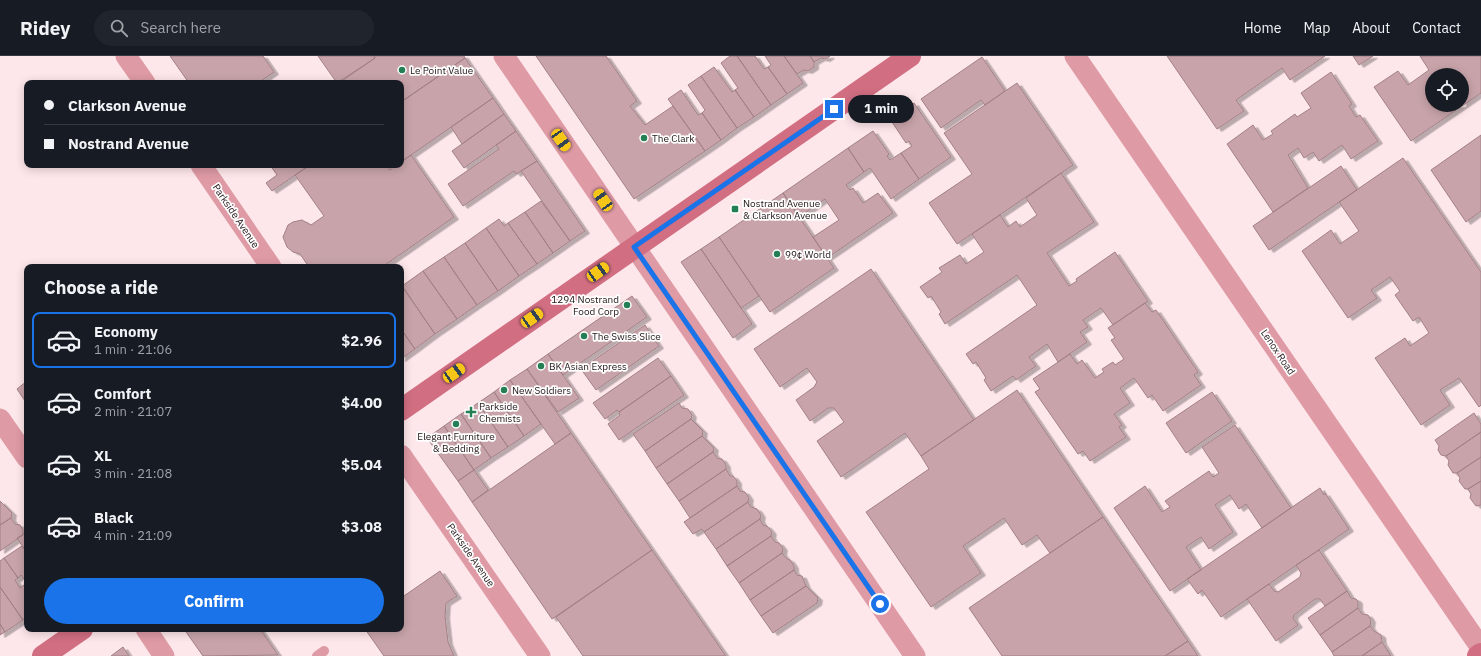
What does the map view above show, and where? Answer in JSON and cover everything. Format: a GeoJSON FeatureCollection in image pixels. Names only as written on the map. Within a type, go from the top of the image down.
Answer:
{"type":"FeatureCollection","features":[{"type":"Feature","properties":{"kind":"main road"},"geometry":{"type":"LineString","coordinates":[[404,408],[910,56]]}},
{"type":"Feature","properties":{"kind":"main road"},"geometry":{"type":"LineString","coordinates":[[43,656],[78,632]]}},
{"type":"Feature","properties":{"kind":"street"},"geometry":{"type":"LineString","coordinates":[[126,56],[142,80]]}},
{"type":"Feature","properties":{"kind":"street"},"geometry":{"type":"LineString","coordinates":[[504,56],[915,656]]}},
{"type":"Feature","properties":{"kind":"street","name":"Lenox Road"},"geometry":{"type":"LineString","coordinates":[[1075,56],[1481,648]]}},
{"type":"Feature","properties":{"kind":"street","name":"Parkside Avenue"},"geometry":{"type":"LineString","coordinates":[[203,168],[269,264]]}},
{"type":"Feature","properties":{"kind":"street"},"geometry":{"type":"LineString","coordinates":[[0,419],[24,454]]}},
{"type":"Feature","properties":{"kind":"street","name":"Parkside Avenue"},"geometry":{"type":"LineString","coordinates":[[404,459],[540,656]]}},
{"type":"Feature","properties":{"kind":"street"},"geometry":{"type":"LineString","coordinates":[[148,632],[164,656]]}},
{"type":"Feature","properties":{"kind":"building"},"geometry":{"type":"Polygon","coordinates":[[[170,56],[263,56],[274,72],[262,80],[187,80],[170,56]]]}},
{"type":"Feature","properties":{"kind":"building"},"geometry":{"type":"Polygon","coordinates":[[[318,56],[374,56],[375,58],[342,80],[335,80],[318,56]]]}},
{"type":"Feature","properties":{"kind":"building","name":"Le Point Value"},"geometry":{"type":"Polygon","coordinates":[[[374,56],[464,56],[465,58],[404,100],[404,80],[343,80],[375,58],[374,56]]]}},
{"type":"Feature","properties":{"kind":"building","name":"The Clark"},"geometry":{"type":"Polygon","coordinates":[[[536,56],[606,56],[637,101],[630,106],[645,125],[673,106],[705,151],[634,199],[536,56]]]}},
{"type":"Feature","properties":{"kind":"building"},"geometry":{"type":"Polygon","coordinates":[[[730,56],[737,56],[771,105],[754,117],[735,90],[738,88],[721,63],[730,56]]]}},
{"type":"Feature","properties":{"kind":"building"},"geometry":{"type":"Polygon","coordinates":[[[737,56],[755,56],[764,69],[768,67],[787,94],[771,105],[737,56]]]}},
{"type":"Feature","properties":{"kind":"building"},"geometry":{"type":"Polygon","coordinates":[[[765,56],[784,56],[803,83],[787,94],[768,67],[771,65],[765,56]]]}},
{"type":"Feature","properties":{"kind":"building"},"geometry":{"type":"Polygon","coordinates":[[[784,56],[810,56],[814,62],[814,67],[808,71],[804,70],[797,74],[784,56]]]}},
{"type":"Feature","properties":{"kind":"building"},"geometry":{"type":"Polygon","coordinates":[[[810,56],[830,56],[826,59],[821,58],[814,62],[810,56]]]}},
{"type":"Feature","properties":{"kind":"building"},"geometry":{"type":"Polygon","coordinates":[[[1167,56],[1325,56],[1290,80],[1282,68],[1236,100],[1244,111],[1217,129],[1167,56]]]}},
{"type":"Feature","properties":{"kind":"building"},"geometry":{"type":"Polygon","coordinates":[[[1353,56],[1373,56],[1359,65],[1353,56]]]}},
{"type":"Feature","properties":{"kind":"building"},"geometry":{"type":"Polygon","coordinates":[[[1420,56],[1481,56],[1481,93],[1469,101],[1469,68],[1428,68],[1420,56]]]}},
{"type":"Feature","properties":{"kind":"building"},"geometry":{"type":"Polygon","coordinates":[[[982,57],[1005,91],[985,105],[981,100],[941,128],[921,99],[982,57]]]}},
{"type":"Feature","properties":{"kind":"building"},"geometry":{"type":"Polygon","coordinates":[[[465,58],[493,98],[404,160],[404,100],[465,58]]]}},
{"type":"Feature","properties":{"kind":"building"},"geometry":{"type":"Polygon","coordinates":[[[714,67],[732,92],[735,90],[754,117],[737,128],[701,76],[714,67]]]}},
{"type":"Feature","properties":{"kind":"building"},"geometry":{"type":"Polygon","coordinates":[[[1398,71],[1408,85],[1425,73],[1425,112],[1453,112],[1411,141],[1374,87],[1398,71]]]}},
{"type":"Feature","properties":{"kind":"building"},"geometry":{"type":"Polygon","coordinates":[[[1331,72],[1352,104],[1349,106],[1356,117],[1360,115],[1378,141],[1351,159],[1342,145],[1319,161],[1313,152],[1304,158],[1298,148],[1288,155],[1308,188],[1273,212],[1227,144],[1253,125],[1263,140],[1273,134],[1271,131],[1295,114],[1297,117],[1311,108],[1301,93],[1331,72]]]}},
{"type":"Feature","properties":{"kind":"building"},"geometry":{"type":"Polygon","coordinates":[[[701,76],[737,128],[721,140],[702,113],[705,110],[688,85],[701,76]]]}},
{"type":"Feature","properties":{"kind":"building"},"geometry":{"type":"Polygon","coordinates":[[[1017,83],[1073,165],[957,244],[929,203],[972,174],[944,133],[1017,83]]]}},
{"type":"Feature","properties":{"kind":"building"},"geometry":{"type":"Polygon","coordinates":[[[681,90],[698,115],[702,113],[721,140],[705,151],[668,99],[681,90]]]}},
{"type":"Feature","properties":{"kind":"building"},"geometry":{"type":"Polygon","coordinates":[[[493,98],[504,114],[462,144],[451,127],[493,98]]]}},
{"type":"Feature","properties":{"kind":"building"},"geometry":{"type":"Polygon","coordinates":[[[914,103],[951,157],[919,179],[901,153],[912,146],[909,141],[906,143],[890,119],[914,103]]]}},
{"type":"Feature","properties":{"kind":"building"},"geometry":{"type":"Polygon","coordinates":[[[504,114],[516,131],[464,168],[452,151],[504,114]]]}},
{"type":"Feature","properties":{"kind":"building"},"geometry":{"type":"Polygon","coordinates":[[[516,131],[537,161],[516,174],[514,171],[463,206],[448,184],[499,149],[496,145],[516,131]]]}},
{"type":"Feature","properties":{"kind":"building"},"geometry":{"type":"Polygon","coordinates":[[[873,131],[889,154],[887,156],[890,160],[901,153],[919,179],[891,199],[870,168],[864,172],[848,148],[873,131]]]}},
{"type":"Feature","properties":{"kind":"building"},"geometry":{"type":"Polygon","coordinates":[[[1481,135],[1481,211],[1466,222],[1431,170],[1481,135]]]}},
{"type":"Feature","properties":{"kind":"building"},"geometry":{"type":"Polygon","coordinates":[[[848,148],[864,172],[846,185],[850,190],[853,188],[863,203],[878,193],[893,213],[827,258],[813,237],[839,220],[825,199],[799,217],[783,193],[848,148]]]}},
{"type":"Feature","properties":{"kind":"building"},"geometry":{"type":"Polygon","coordinates":[[[411,155],[454,217],[386,264],[307,264],[300,254],[293,252],[287,247],[283,237],[288,225],[302,220],[311,225],[324,216],[295,175],[306,168],[388,168],[390,170],[392,168],[404,168],[404,160],[411,155]]]}},
{"type":"Feature","properties":{"kind":"building"},"geometry":{"type":"Polygon","coordinates":[[[1403,158],[1481,272],[1481,405],[1479,407],[1459,378],[1440,390],[1450,405],[1421,425],[1375,358],[1405,338],[1410,346],[1429,333],[1419,317],[1413,321],[1395,295],[1400,291],[1390,277],[1371,290],[1377,298],[1348,318],[1302,251],[1331,230],[1340,244],[1359,231],[1339,202],[1403,158]]]}},
{"type":"Feature","properties":{"kind":"building"},"geometry":{"type":"Polygon","coordinates":[[[537,161],[585,231],[570,241],[521,171],[537,161]]]}},
{"type":"Feature","properties":{"kind":"building"},"geometry":{"type":"Polygon","coordinates":[[[1341,166],[1357,190],[1269,250],[1253,226],[1341,166]]]}},
{"type":"Feature","properties":{"kind":"building"},"geometry":{"type":"Polygon","coordinates":[[[272,168],[306,168],[272,191],[266,183],[277,175],[272,168]]]}},
{"type":"Feature","properties":{"kind":"building"},"geometry":{"type":"Polygon","coordinates":[[[1061,173],[1094,222],[1047,253],[1069,286],[1077,281],[1076,279],[1115,252],[1148,301],[1113,325],[1101,308],[1083,320],[1088,327],[1080,332],[1087,342],[1058,362],[1047,344],[1029,357],[1036,366],[1016,380],[1013,376],[991,391],[984,380],[986,378],[976,362],[973,364],[966,354],[1037,305],[1017,275],[945,324],[939,314],[941,312],[931,296],[928,298],[920,287],[942,272],[939,268],[960,255],[966,264],[984,252],[972,234],[1000,215],[1008,227],[1016,221],[1020,227],[1037,215],[1026,198],[1061,173]]]}},
{"type":"Feature","properties":{"kind":"building","name":"99¢ World"},"geometry":{"type":"Polygon","coordinates":[[[783,193],[834,268],[770,312],[719,237],[783,193]]]}},
{"type":"Feature","properties":{"kind":"building"},"geometry":{"type":"Polygon","coordinates":[[[541,201],[570,241],[553,253],[525,212],[541,201]]]}},
{"type":"Feature","properties":{"kind":"building"},"geometry":{"type":"Polygon","coordinates":[[[525,212],[553,253],[537,264],[508,223],[525,212]]]}},
{"type":"Feature","properties":{"kind":"building"},"geometry":{"type":"Polygon","coordinates":[[[499,219],[504,226],[508,223],[537,264],[519,276],[486,228],[499,219]]]}},
{"type":"Feature","properties":{"kind":"building"},"geometry":{"type":"Polygon","coordinates":[[[486,228],[519,276],[498,291],[465,243],[486,228]]]}},
{"type":"Feature","properties":{"kind":"building"},"geometry":{"type":"Polygon","coordinates":[[[719,237],[759,296],[741,308],[701,249],[719,237]]]}},
{"type":"Feature","properties":{"kind":"building"},"geometry":{"type":"Polygon","coordinates":[[[465,243],[498,291],[477,305],[444,257],[465,243]]]}},
{"type":"Feature","properties":{"kind":"building"},"geometry":{"type":"Polygon","coordinates":[[[701,249],[752,324],[733,338],[681,262],[701,249]]]}},
{"type":"Feature","properties":{"kind":"building"},"geometry":{"type":"Polygon","coordinates":[[[444,257],[477,305],[457,319],[423,271],[444,257]]]}},
{"type":"Feature","properties":{"kind":"building"},"geometry":{"type":"Polygon","coordinates":[[[871,269],[974,420],[921,456],[905,433],[841,477],[817,441],[844,422],[834,408],[828,408],[810,421],[796,400],[814,387],[817,382],[807,368],[780,387],[754,349],[871,269]]]}},
{"type":"Feature","properties":{"kind":"building"},"geometry":{"type":"Polygon","coordinates":[[[423,271],[457,319],[435,334],[404,289],[404,285],[423,271]]]}},
{"type":"Feature","properties":{"kind":"building"},"geometry":{"type":"Polygon","coordinates":[[[404,289],[435,334],[415,349],[404,333],[404,289]]]}},
{"type":"Feature","properties":{"kind":"building"},"geometry":{"type":"Polygon","coordinates":[[[632,296],[647,317],[563,375],[548,354],[632,296]]]}},
{"type":"Feature","properties":{"kind":"building"},"geometry":{"type":"Polygon","coordinates":[[[1145,303],[1152,312],[1156,310],[1198,372],[1194,375],[1201,385],[1163,411],[1152,395],[1148,398],[1134,378],[1120,388],[1130,403],[1114,414],[1122,425],[1119,427],[1126,437],[1090,461],[1083,451],[1078,454],[1035,392],[1040,389],[1033,379],[1070,354],[1077,364],[1082,360],[1095,378],[1104,372],[1102,369],[1113,362],[1115,365],[1124,359],[1111,340],[1115,338],[1108,328],[1145,303]]]}},
{"type":"Feature","properties":{"kind":"building"},"geometry":{"type":"Polygon","coordinates":[[[645,325],[659,346],[596,390],[581,369],[645,325]]]}},
{"type":"Feature","properties":{"kind":"building"},"geometry":{"type":"Polygon","coordinates":[[[404,333],[415,349],[404,357],[404,333]]]}},
{"type":"Feature","properties":{"kind":"building"},"geometry":{"type":"Polygon","coordinates":[[[548,354],[579,398],[558,412],[527,369],[548,354]]]}},
{"type":"Feature","properties":{"kind":"building"},"geometry":{"type":"Polygon","coordinates":[[[658,358],[671,376],[619,412],[617,410],[605,419],[593,403],[658,358]]]}},
{"type":"Feature","properties":{"kind":"building"},"geometry":{"type":"Polygon","coordinates":[[[527,369],[571,433],[555,444],[510,380],[527,369]]]}},
{"type":"Feature","properties":{"kind":"building"},"geometry":{"type":"Polygon","coordinates":[[[671,376],[684,395],[619,440],[608,424],[620,415],[619,412],[671,376]]]}},
{"type":"Feature","properties":{"kind":"building"},"geometry":{"type":"Polygon","coordinates":[[[510,380],[541,424],[524,436],[494,392],[510,380]]]}},
{"type":"Feature","properties":{"kind":"building"},"geometry":{"type":"Polygon","coordinates":[[[24,383],[24,400],[17,389],[24,383]]]}},
{"type":"Feature","properties":{"kind":"building"},"geometry":{"type":"Polygon","coordinates":[[[1017,390],[1103,517],[1050,553],[1037,535],[1022,545],[1004,518],[963,546],[981,573],[931,607],[866,512],[929,469],[921,456],[1017,390]]]}},
{"type":"Feature","properties":{"kind":"building"},"geometry":{"type":"Polygon","coordinates":[[[494,392],[524,436],[508,447],[478,403],[494,392]]]}},
{"type":"Feature","properties":{"kind":"building"},"geometry":{"type":"Polygon","coordinates":[[[1212,392],[1232,421],[1186,453],[1166,423],[1212,392]]]}},
{"type":"Feature","properties":{"kind":"building"},"geometry":{"type":"Polygon","coordinates":[[[478,403],[508,447],[491,458],[461,414],[478,403]]]}},
{"type":"Feature","properties":{"kind":"building"},"geometry":{"type":"Polygon","coordinates":[[[679,403],[682,408],[688,409],[692,415],[691,419],[645,451],[633,434],[679,403]]]}},
{"type":"Feature","properties":{"kind":"building"},"geometry":{"type":"Polygon","coordinates":[[[1474,413],[1481,424],[1481,432],[1446,456],[1441,455],[1438,450],[1439,446],[1435,440],[1474,413]]]}},
{"type":"Feature","properties":{"kind":"building"},"geometry":{"type":"Polygon","coordinates":[[[461,414],[491,458],[474,470],[444,426],[461,414]]]}},
{"type":"Feature","properties":{"kind":"building"},"geometry":{"type":"Polygon","coordinates":[[[691,419],[703,431],[702,436],[656,468],[645,451],[691,419]]]}},
{"type":"Feature","properties":{"kind":"building"},"geometry":{"type":"Polygon","coordinates":[[[1235,425],[1291,508],[1262,528],[1246,504],[1239,509],[1230,495],[1215,505],[1233,532],[1209,549],[1201,537],[1186,547],[1201,570],[1170,591],[1114,508],[1145,486],[1162,512],[1170,507],[1165,501],[1209,471],[1213,477],[1219,473],[1202,447],[1235,425]]]}},
{"type":"Feature","properties":{"kind":"building"},"geometry":{"type":"Polygon","coordinates":[[[444,426],[474,470],[458,481],[427,438],[444,426]]]}},
{"type":"Feature","properties":{"kind":"building"},"geometry":{"type":"Polygon","coordinates":[[[1481,432],[1481,457],[1457,473],[1453,473],[1448,465],[1449,461],[1446,456],[1481,432]]]}},
{"type":"Feature","properties":{"kind":"building"},"geometry":{"type":"Polygon","coordinates":[[[571,433],[652,550],[552,619],[472,502],[571,433]]]}},
{"type":"Feature","properties":{"kind":"building"},"geometry":{"type":"Polygon","coordinates":[[[702,436],[714,448],[713,452],[667,484],[656,468],[702,436]]]}},
{"type":"Feature","properties":{"kind":"building"},"geometry":{"type":"Polygon","coordinates":[[[713,452],[717,458],[722,459],[726,465],[726,469],[679,501],[667,484],[713,452]]]}},
{"type":"Feature","properties":{"kind":"building"},"geometry":{"type":"Polygon","coordinates":[[[1481,457],[1481,481],[1468,489],[1465,489],[1459,481],[1460,478],[1457,473],[1481,457]]]}},
{"type":"Feature","properties":{"kind":"building"},"geometry":{"type":"Polygon","coordinates":[[[726,469],[730,476],[733,476],[737,481],[737,486],[690,518],[679,501],[726,469]]]}},
{"type":"Feature","properties":{"kind":"building"},"geometry":{"type":"Polygon","coordinates":[[[474,470],[488,490],[472,502],[458,481],[474,470]]]}},
{"type":"Feature","properties":{"kind":"building"},"geometry":{"type":"Polygon","coordinates":[[[1481,481],[1481,505],[1476,506],[1470,498],[1471,494],[1468,489],[1481,481]]]}},
{"type":"Feature","properties":{"kind":"building"},"geometry":{"type":"Polygon","coordinates":[[[737,486],[740,491],[745,492],[749,498],[748,502],[704,532],[702,529],[693,534],[684,522],[737,486]]]}},
{"type":"Feature","properties":{"kind":"building"},"geometry":{"type":"Polygon","coordinates":[[[1320,488],[1349,529],[1221,617],[1202,590],[1198,594],[1187,579],[1320,488]]]}},
{"type":"Feature","properties":{"kind":"building"},"geometry":{"type":"Polygon","coordinates":[[[0,501],[12,513],[11,518],[0,525],[0,501]]]}},
{"type":"Feature","properties":{"kind":"building"},"geometry":{"type":"Polygon","coordinates":[[[748,502],[751,507],[757,509],[761,515],[760,519],[716,549],[704,532],[748,502]]]}},
{"type":"Feature","properties":{"kind":"building"},"geometry":{"type":"Polygon","coordinates":[[[1103,517],[1188,641],[1165,656],[1002,656],[969,608],[1103,517]]]}},
{"type":"Feature","properties":{"kind":"building"},"geometry":{"type":"Polygon","coordinates":[[[11,518],[15,524],[20,525],[23,530],[23,535],[0,551],[0,525],[11,518]]]}},
{"type":"Feature","properties":{"kind":"building"},"geometry":{"type":"Polygon","coordinates":[[[760,519],[763,525],[767,526],[772,532],[771,536],[727,566],[716,549],[760,519]]]}},
{"type":"Feature","properties":{"kind":"building"},"geometry":{"type":"Polygon","coordinates":[[[24,534],[24,548],[17,538],[24,534]]]}},
{"type":"Feature","properties":{"kind":"building"},"geometry":{"type":"Polygon","coordinates":[[[771,536],[775,542],[779,543],[783,548],[782,553],[739,583],[727,566],[771,536]]]}},
{"type":"Feature","properties":{"kind":"building"},"geometry":{"type":"Polygon","coordinates":[[[22,546],[24,549],[24,579],[21,575],[18,578],[4,558],[22,546]]]}},
{"type":"Feature","properties":{"kind":"building"},"geometry":{"type":"Polygon","coordinates":[[[652,550],[726,656],[583,656],[556,617],[652,550]]]}},
{"type":"Feature","properties":{"kind":"building"},"geometry":{"type":"Polygon","coordinates":[[[1319,550],[1347,591],[1325,606],[1320,599],[1315,599],[1294,615],[1293,618],[1298,625],[1276,641],[1247,599],[1269,584],[1274,591],[1278,592],[1300,577],[1301,573],[1296,565],[1319,550]]]}},
{"type":"Feature","properties":{"kind":"building"},"geometry":{"type":"Polygon","coordinates":[[[782,553],[790,560],[794,566],[794,570],[750,600],[739,583],[782,553]]]}},
{"type":"Feature","properties":{"kind":"building"},"geometry":{"type":"Polygon","coordinates":[[[4,558],[18,578],[15,580],[20,588],[24,585],[23,620],[0,587],[0,561],[4,558]]]}},
{"type":"Feature","properties":{"kind":"building"},"geometry":{"type":"Polygon","coordinates":[[[794,570],[797,575],[802,576],[806,586],[761,616],[750,600],[794,570]]]}},
{"type":"Feature","properties":{"kind":"building"},"geometry":{"type":"Polygon","coordinates":[[[440,571],[457,596],[446,603],[445,616],[448,642],[454,656],[384,656],[367,632],[404,632],[404,596],[440,571]]]}},
{"type":"Feature","properties":{"kind":"building"},"geometry":{"type":"Polygon","coordinates":[[[806,586],[818,598],[817,603],[773,633],[761,616],[806,586]]]}},
{"type":"Feature","properties":{"kind":"building"},"geometry":{"type":"Polygon","coordinates":[[[0,587],[23,620],[5,632],[0,624],[0,587]]]}},
{"type":"Feature","properties":{"kind":"building"},"geometry":{"type":"Polygon","coordinates":[[[1347,591],[1351,598],[1358,601],[1358,608],[1320,635],[1308,618],[1347,591]]]}},
{"type":"Feature","properties":{"kind":"building"},"geometry":{"type":"Polygon","coordinates":[[[1358,608],[1362,614],[1368,615],[1371,620],[1370,626],[1332,652],[1320,635],[1358,608]]]}},
{"type":"Feature","properties":{"kind":"building"},"geometry":{"type":"Polygon","coordinates":[[[0,624],[5,632],[0,635],[0,624]]]}},
{"type":"Feature","properties":{"kind":"building"},"geometry":{"type":"Polygon","coordinates":[[[1370,626],[1374,631],[1381,635],[1382,642],[1362,656],[1334,656],[1332,652],[1370,626]]]}},
{"type":"Feature","properties":{"kind":"building"},"geometry":{"type":"Polygon","coordinates":[[[186,632],[262,632],[278,655],[203,656],[186,632]]]}},
{"type":"Feature","properties":{"kind":"building"},"geometry":{"type":"Polygon","coordinates":[[[1188,641],[1198,656],[1165,656],[1188,641]]]}},
{"type":"Feature","properties":{"kind":"building"},"geometry":{"type":"Polygon","coordinates":[[[1382,642],[1391,656],[1362,656],[1382,642]]]}},
{"type":"Feature","properties":{"kind":"building"},"geometry":{"type":"Polygon","coordinates":[[[123,647],[129,656],[111,656],[123,647]]]}},
{"type":"Feature","properties":{"kind":"place","name":"Le Point Value"},"geometry":{"type":"Point","coordinates":[402,70]}},
{"type":"Feature","properties":{"kind":"place","name":"The Clark"},"geometry":{"type":"Point","coordinates":[644,138]}},
{"type":"Feature","properties":{"kind":"place","name":"Nostrand Avenue & Clarkson Avenue"},"geometry":{"type":"Point","coordinates":[735,209]}},
{"type":"Feature","properties":{"kind":"place","name":"99¢ World"},"geometry":{"type":"Point","coordinates":[777,254]}},
{"type":"Feature","properties":{"kind":"place","name":"1294 Nostrand Food Corp"},"geometry":{"type":"Point","coordinates":[627,305]}},
{"type":"Feature","properties":{"kind":"place","name":"The Swiss Slice"},"geometry":{"type":"Point","coordinates":[584,336]}},
{"type":"Feature","properties":{"kind":"place","name":"BK Asian Express"},"geometry":{"type":"Point","coordinates":[541,366]}},
{"type":"Feature","properties":{"kind":"place","name":"New Soldiers"},"geometry":{"type":"Point","coordinates":[504,390]}},
{"type":"Feature","properties":{"kind":"place","name":"Parkside Chemists"},"geometry":{"type":"Point","coordinates":[471,412]}},
{"type":"Feature","properties":{"kind":"place","name":"Elegant Furniture & Bedding"},"geometry":{"type":"Point","coordinates":[456,424]}},
{"type":"Feature","properties":{"kind":"route"},"geometry":{"type":"LineString","coordinates":[[834,109],[634,247],[880,604]]}}]}
